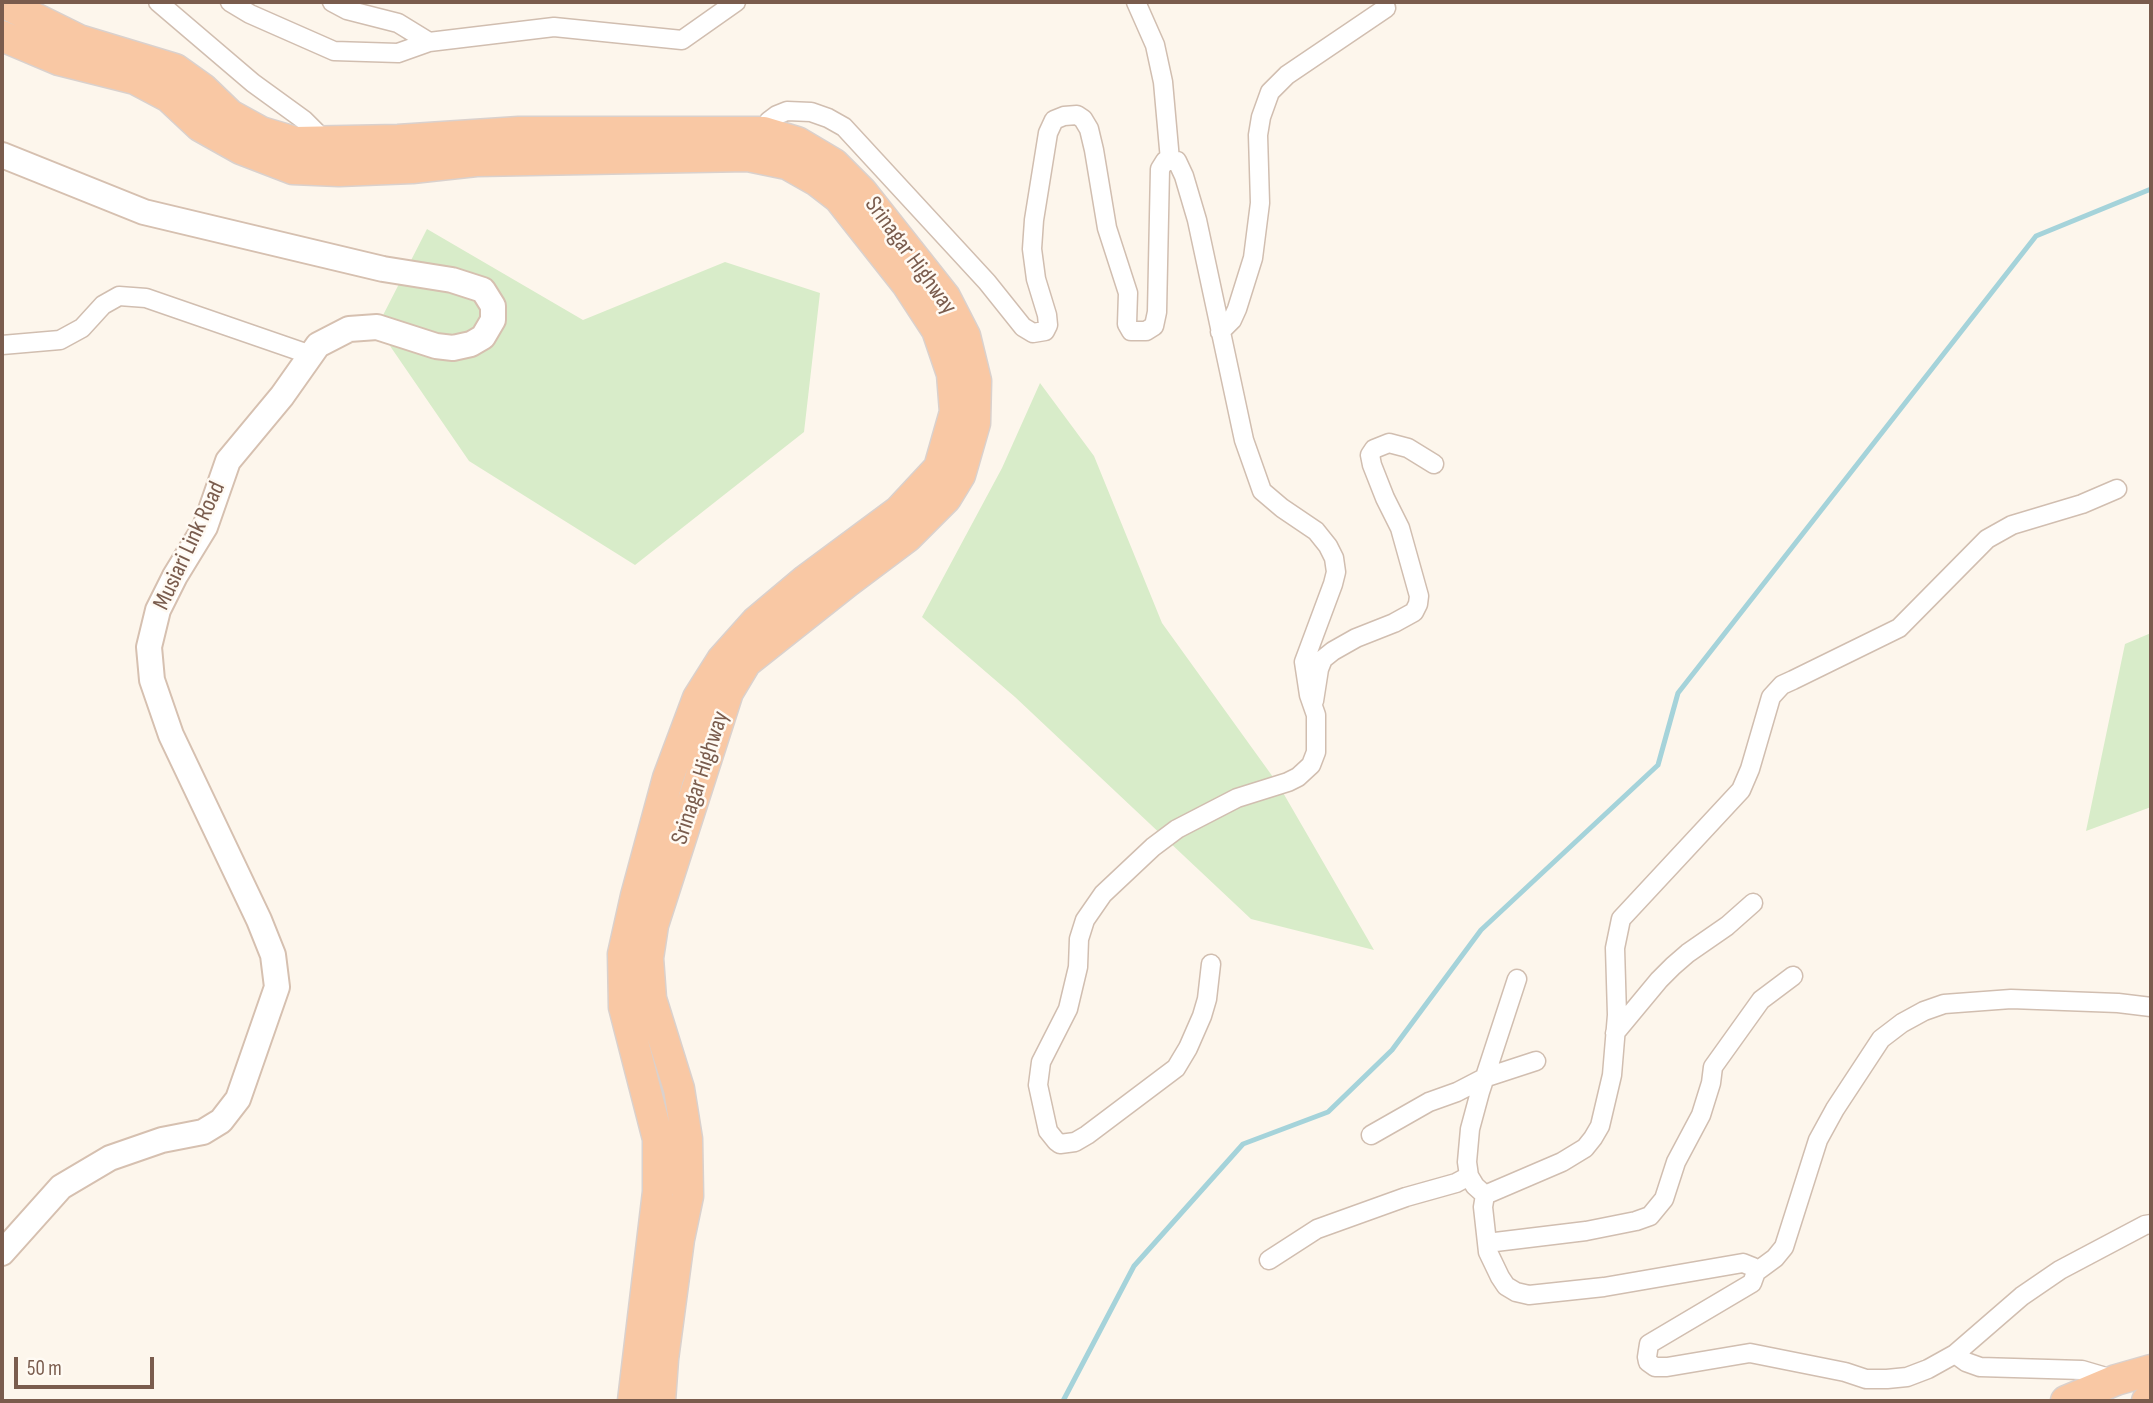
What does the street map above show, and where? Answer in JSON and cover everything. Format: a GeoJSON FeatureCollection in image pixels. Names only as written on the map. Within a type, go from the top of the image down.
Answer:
{"type":"FeatureCollection","features":[{"type":"Feature","properties":{"kind":"highway","name":"Srinagar Highway"},"geometry":{"type":"LineString","coordinates":[[2,2],[79,40],[175,69],[203,89],[230,115],[261,132],[295,142],[398,140],[519,132],[764,132],[797,142],[835,164],[862,192],[945,297],[965,336],[976,381],[975,423],[960,475],[946,498],[907,537],[746,663],[728,692],[653,925],[648,958],[651,999],[679,1088],[687,1139],[688,1196],[664,1346],[660,1401]]}},
{"type":"Feature","properties":{"kind":"highway","name":"Srinagar Highway"},"geometry":{"type":"LineString","coordinates":[[2,36],[59,60],[135,79],[169,97],[200,126],[241,149],[293,169],[339,171],[412,168],[476,161],[748,156],[787,164],[817,181],[839,198],[907,284],[937,330],[952,373],[955,412],[939,468],[899,511],[806,580],[756,622],[722,660],[698,698],[668,778],[636,896],[624,954],[624,1007],[658,1139],[658,1192],[633,1401]]}},
{"type":"Feature","properties":{"kind":"highway"},"geometry":{"type":"LineString","coordinates":[[2066,1401],[2116,1380],[2151,1370]]}},
{"type":"Feature","properties":{"kind":"main road","name":"Musiari Link Road"},"geometry":{"type":"LineString","coordinates":[[2,155],[144,212],[383,269],[452,280],[483,290],[493,306],[493,320],[483,338],[471,344],[453,348],[436,346],[377,327],[349,329],[318,345],[282,396],[228,461],[205,527],[158,610],[149,647],[152,680],[171,735],[259,920],[273,955],[277,987],[238,1099],[221,1121],[203,1132],[162,1140],[110,1158],[61,1187],[2,1253]]}},
{"type":"Feature","properties":{"kind":"street"},"geometry":{"type":"LineString","coordinates":[[158,2],[253,83],[304,120],[326,142]]}},
{"type":"Feature","properties":{"kind":"street"},"geometry":{"type":"LineString","coordinates":[[230,2],[250,14],[334,51],[398,53],[429,42],[554,27],[682,40],[736,2]]}},
{"type":"Feature","properties":{"kind":"street"},"geometry":{"type":"LineString","coordinates":[[332,2],[347,10],[398,23],[429,42]]}},
{"type":"Feature","properties":{"kind":"street"},"geometry":{"type":"LineString","coordinates":[[1136,2],[1155,46],[1163,82],[1170,160]]}},
{"type":"Feature","properties":{"kind":"street"},"geometry":{"type":"LineString","coordinates":[[1220,332],[1237,309],[1253,258],[1259,203],[1258,135],[1270,92],[1287,75],[1386,8]]}},
{"type":"Feature","properties":{"kind":"street"},"geometry":{"type":"LineString","coordinates":[[764,132],[769,121],[787,111],[811,112],[844,127],[987,282],[1023,327],[1032,333],[1045,331],[1048,326],[1036,279],[1032,249],[1048,133],[1054,120],[1077,115],[1089,129],[1107,228],[1128,293],[1127,324],[1131,331],[1146,331],[1154,326],[1157,312],[1160,169],[1165,161],[1177,161],[1187,187],[1212,282],[1244,440],[1262,491],[1316,531],[1334,558],[1336,572],[1333,584],[1304,662],[1309,695],[1316,715],[1316,752],[1305,772],[1288,782],[1237,798],[1177,829],[1153,847],[1103,894],[1085,920],[1079,939],[1078,967],[1068,1009],[1041,1062],[1038,1085],[1048,1131],[1056,1141],[1060,1144],[1075,1142],[1087,1135],[1176,1068],[1202,1016],[1211,964]]}},
{"type":"Feature","properties":{"kind":"street"},"geometry":{"type":"LineString","coordinates":[[2,345],[60,340],[82,328],[103,305],[119,296],[146,298],[311,355]]}},
{"type":"Feature","properties":{"kind":"street"},"geometry":{"type":"LineString","coordinates":[[1313,708],[1323,659],[1356,638],[1415,612],[1419,604],[1400,528],[1385,498],[1370,455],[1374,449],[1389,443],[1408,448],[1434,464]]}},
{"type":"Feature","properties":{"kind":"street"},"geometry":{"type":"LineString","coordinates":[[1485,1195],[1562,1162],[1585,1148],[1600,1126],[1607,1101],[1615,1033],[1615,948],[1621,919],[1741,790],[1750,769],[1771,696],[1782,685],[1899,628],[1987,539],[2012,525],[2082,504],[2117,489]]}},
{"type":"Feature","properties":{"kind":"street"},"geometry":{"type":"LineString","coordinates":[[1615,1033],[1673,966],[1753,903]]}},
{"type":"Feature","properties":{"kind":"street"},"geometry":{"type":"LineString","coordinates":[[1487,1243],[1586,1231],[1650,1216],[1664,1199],[1676,1162],[1701,1115],[1713,1067],[1761,1000],[1793,976]]}},
{"type":"Feature","properties":{"kind":"street"},"geometry":{"type":"LineString","coordinates":[[1517,979],[1470,1129],[1467,1162],[1469,1176],[1485,1195],[1483,1208],[1487,1243],[1493,1264],[1506,1286],[1516,1293],[1529,1295],[1604,1287],[1743,1263],[1753,1267],[1756,1272]]}},
{"type":"Feature","properties":{"kind":"street"},"geometry":{"type":"LineString","coordinates":[[2151,1007],[2118,1003],[2011,999],[1944,1004],[1902,1023],[1881,1039],[1818,1140],[1784,1247],[1775,1258],[1756,1272],[1752,1283],[1649,1345],[1648,1362],[1655,1367],[1667,1367],[1750,1353],[1866,1378],[1908,1377],[1955,1354],[2022,1296],[2060,1270],[2151,1224]]}},
{"type":"Feature","properties":{"kind":"street"},"geometry":{"type":"LineString","coordinates":[[1371,1135],[1430,1102],[1485,1078],[1536,1061]]}},
{"type":"Feature","properties":{"kind":"street"},"geometry":{"type":"LineString","coordinates":[[1269,1260],[1317,1229],[1469,1176]]}},
{"type":"Feature","properties":{"kind":"street"},"geometry":{"type":"LineString","coordinates":[[1955,1354],[1980,1367],[2081,1370],[2116,1380]]}},
{"type":"Feature","properties":{"kind":"green space"},"geometry":{"type":"Polygon","coordinates":[[[427,229],[583,320],[725,262],[820,293],[804,432],[635,565],[469,461],[377,327],[427,229]]]}},
{"type":"Feature","properties":{"kind":"green space"},"geometry":{"type":"Polygon","coordinates":[[[1040,383],[1094,456],[1162,623],[1278,784],[1374,950],[1251,919],[1015,697],[922,617],[1002,468],[1040,383]]]}},
{"type":"Feature","properties":{"kind":"green space"},"geometry":{"type":"Polygon","coordinates":[[[2151,633],[2151,807],[2086,831],[2125,644],[2151,633]]]}},
{"type":"Feature","properties":{"kind":"waterway"},"geometry":{"type":"LineString","coordinates":[[1063,1401],[1134,1266],[1243,1144],[1328,1112],[1392,1050],[1481,930],[1658,765],[1678,693],[2036,236],[2151,189]]}}]}
